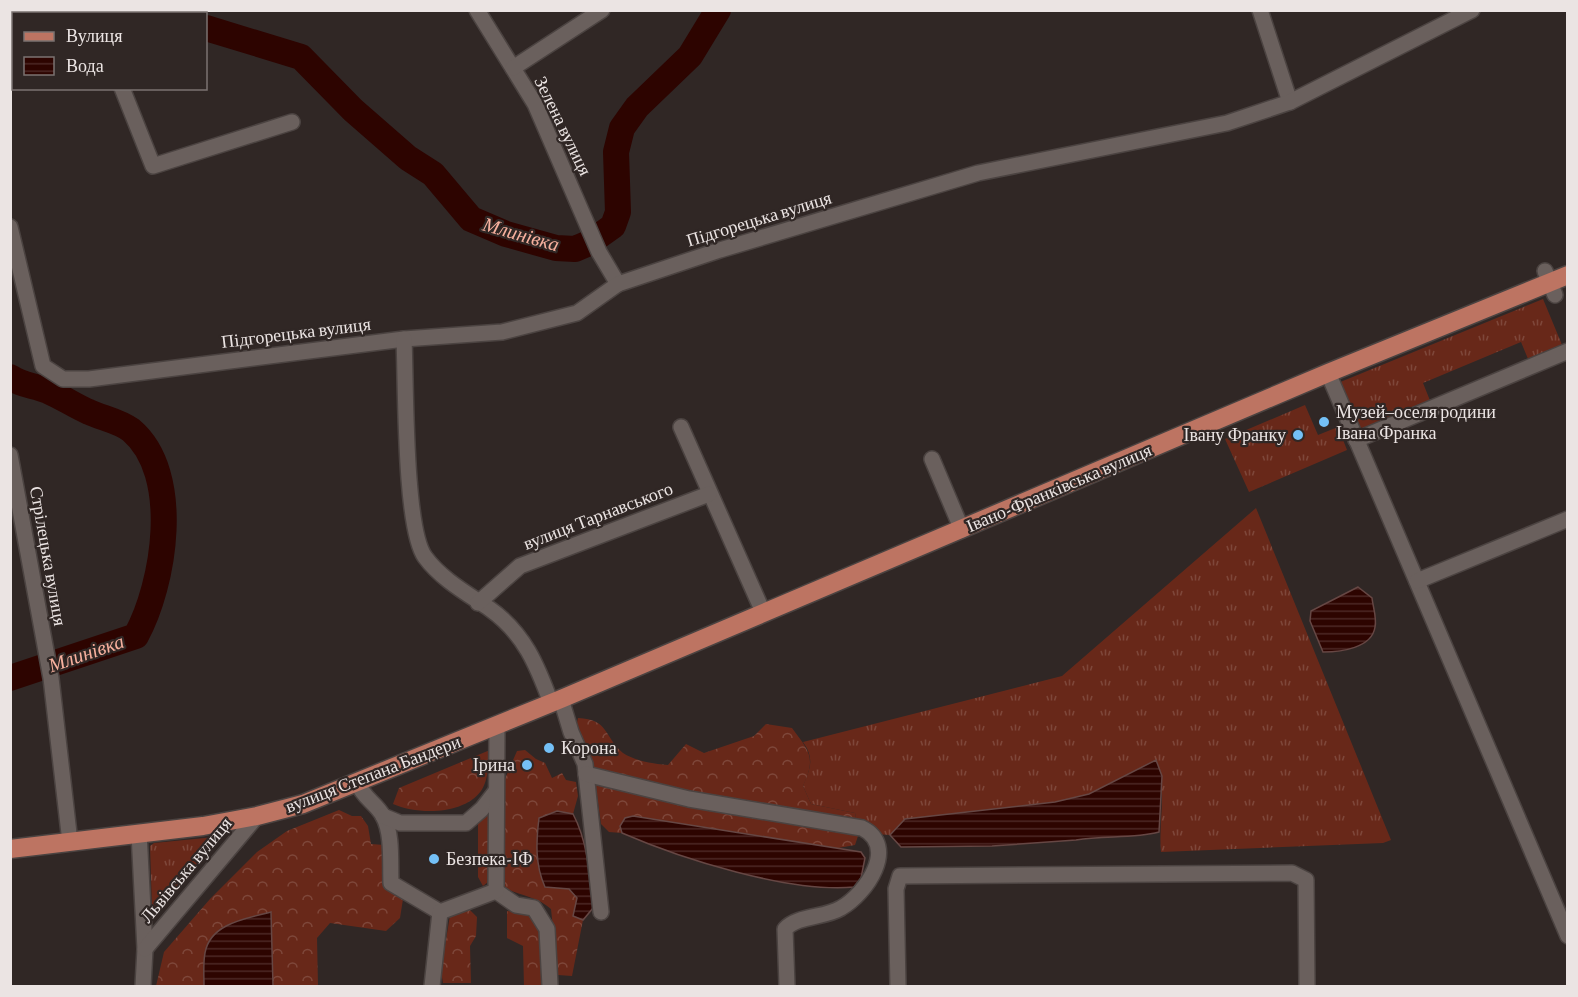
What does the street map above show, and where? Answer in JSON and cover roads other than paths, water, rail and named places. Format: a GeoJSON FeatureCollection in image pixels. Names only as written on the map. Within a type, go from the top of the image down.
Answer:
{"type":"FeatureCollection","features":[{"type":"Feature","properties":{"kind":"main road","name":"Івано-Франківська вулиця"},"geometry":{"type":"LineString","coordinates":[[556,701],[1328,373],[1568,275]]}},
{"type":"Feature","properties":{"kind":"main road","name":"вулиця Степана Бандери"},"geometry":{"type":"LineString","coordinates":[[10,849],[257,816],[303,804],[556,701]]}},
{"type":"Feature","properties":{"kind":"street","name":"Зелена вулиця"},"geometry":{"type":"LineString","coordinates":[[477,10],[535,104],[599,252],[618,284]]}},
{"type":"Feature","properties":{"kind":"street"},"geometry":{"type":"LineString","coordinates":[[513,68],[602,10]]}},
{"type":"Feature","properties":{"kind":"street"},"geometry":{"type":"LineString","coordinates":[[1260,10],[1290,102]]}},
{"type":"Feature","properties":{"kind":"street","name":"Підгорецька вулиця"},"geometry":{"type":"LineString","coordinates":[[10,227],[43,366],[63,379],[89,379],[404,339],[502,332],[577,313],[618,284],[720,250],[978,173],[1227,123],[1290,102],[1472,10]]}},
{"type":"Feature","properties":{"kind":"street"},"geometry":{"type":"LineString","coordinates":[[123,90],[153,166],[292,122]]}},
{"type":"Feature","properties":{"kind":"street"},"geometry":{"type":"LineString","coordinates":[[404,339],[408,452],[414,520],[424,556],[450,581],[478,603],[491,609],[525,643],[556,701],[585,764],[601,912]]}},
{"type":"Feature","properties":{"kind":"street"},"geometry":{"type":"LineString","coordinates":[[1356,440],[1568,351]]}},
{"type":"Feature","properties":{"kind":"street"},"geometry":{"type":"LineString","coordinates":[[1328,373],[1417,581],[1562,908],[1568,936]]}},
{"type":"Feature","properties":{"kind":"street"},"geometry":{"type":"LineString","coordinates":[[681,427],[763,612]]}},
{"type":"Feature","properties":{"kind":"street","name":"Стрілецька вулиця"},"geometry":{"type":"LineString","coordinates":[[10,455],[51,678],[70,842]]}},
{"type":"Feature","properties":{"kind":"street"},"geometry":{"type":"LineString","coordinates":[[932,459],[962,530]]}},
{"type":"Feature","properties":{"kind":"street","name":"вулиця Тарнавського"},"geometry":{"type":"LineString","coordinates":[[478,603],[520,566],[709,494]]}},
{"type":"Feature","properties":{"kind":"street"},"geometry":{"type":"LineString","coordinates":[[1417,581],[1568,519]]}},
{"type":"Feature","properties":{"kind":"street"},"geometry":{"type":"LineString","coordinates":[[496,891],[497,725]]}},
{"type":"Feature","properties":{"kind":"street"},"geometry":{"type":"LineString","coordinates":[[586,774],[689,799],[862,828],[873,833],[878,841],[879,854],[869,883],[842,908],[825,916],[789,924],[784,937],[787,987]]}},
{"type":"Feature","properties":{"kind":"street"},"geometry":{"type":"LineString","coordinates":[[357,782],[362,795],[383,816],[400,824],[466,823],[482,809],[496,791]]}},
{"type":"Feature","properties":{"kind":"street","name":"Львівська вулиця"},"geometry":{"type":"LineString","coordinates":[[145,949],[257,816]]}},
{"type":"Feature","properties":{"kind":"street"},"geometry":{"type":"LineString","coordinates":[[383,816],[389,839],[391,883],[440,912]]}},
{"type":"Feature","properties":{"kind":"street","name":"Львівська вулиця"},"geometry":{"type":"LineString","coordinates":[[139,833],[145,949],[143,987]]}},
{"type":"Feature","properties":{"kind":"street"},"geometry":{"type":"LineString","coordinates":[[897,987],[896,889],[900,876],[1292,873],[1306,880],[1307,987]]}},
{"type":"Feature","properties":{"kind":"street"},"geometry":{"type":"LineString","coordinates":[[440,912],[496,891]]}},
{"type":"Feature","properties":{"kind":"street"},"geometry":{"type":"LineString","coordinates":[[496,891],[516,905],[534,908],[547,929],[550,987]]}},
{"type":"Feature","properties":{"kind":"street"},"geometry":{"type":"LineString","coordinates":[[432,987],[440,912]]}},
{"type":"Feature","properties":{"kind":"water"},"geometry":{"type":"Polygon","coordinates":[[[1358,587],[1372,598],[1376,620],[1373,634],[1368,640],[1355,647],[1323,652],[1310,621],[1311,611],[1358,587]]]}},
{"type":"Feature","properties":{"kind":"water"},"geometry":{"type":"Polygon","coordinates":[[[1156,760],[1162,776],[1159,832],[1139,836],[992,846],[901,847],[890,835],[905,819],[1055,802],[1089,794],[1156,760]]]}},
{"type":"Feature","properties":{"kind":"water"},"geometry":{"type":"Polygon","coordinates":[[[557,811],[573,814],[585,848],[593,908],[583,920],[573,916],[577,898],[569,889],[545,887],[539,870],[537,845],[539,818],[557,811]]]}},
{"type":"Feature","properties":{"kind":"water"},"geometry":{"type":"Polygon","coordinates":[[[633,816],[861,852],[865,858],[861,878],[854,887],[828,887],[799,885],[736,872],[674,853],[622,833],[620,826],[625,818],[633,816]]]}},
{"type":"Feature","properties":{"kind":"water"},"geometry":{"type":"Polygon","coordinates":[[[271,912],[273,986],[204,986],[205,953],[214,935],[231,924],[271,912]]]}},
{"type":"Feature","properties":{"kind":"waterway","name":"Млинівка"},"geometry":{"type":"LineString","coordinates":[[148,10],[152,12]]}},
{"type":"Feature","properties":{"kind":"waterway","name":"Млинівка"},"geometry":{"type":"LineString","coordinates":[[207,28],[301,57],[353,110],[408,158],[433,174],[471,219],[506,234],[556,248],[575,249],[589,243],[613,226],[618,212],[616,152],[622,128],[637,107],[690,56],[718,10]]}},
{"type":"Feature","properties":{"kind":"waterway","name":"Млинівка"},"geometry":{"type":"LineString","coordinates":[[10,377],[48,391],[84,410],[131,430],[147,449],[158,474],[163,501],[160,560],[146,614],[136,636],[10,678]]}},
{"type":"Feature","properties":{"kind":"place","name":"Музей–оселя родини Івана Франка"},"geometry":{"type":"Point","coordinates":[1324,422]}},
{"type":"Feature","properties":{"kind":"place","name":"Івану Франку"},"geometry":{"type":"Point","coordinates":[1298,435]}},
{"type":"Feature","properties":{"kind":"place","name":"Корона"},"geometry":{"type":"Point","coordinates":[549,748]}},
{"type":"Feature","properties":{"kind":"place","name":"Ірина"},"geometry":{"type":"Point","coordinates":[527,765]}},
{"type":"Feature","properties":{"kind":"place","name":"Безпека-ІФ"},"geometry":{"type":"Point","coordinates":[434,859]}}]}
